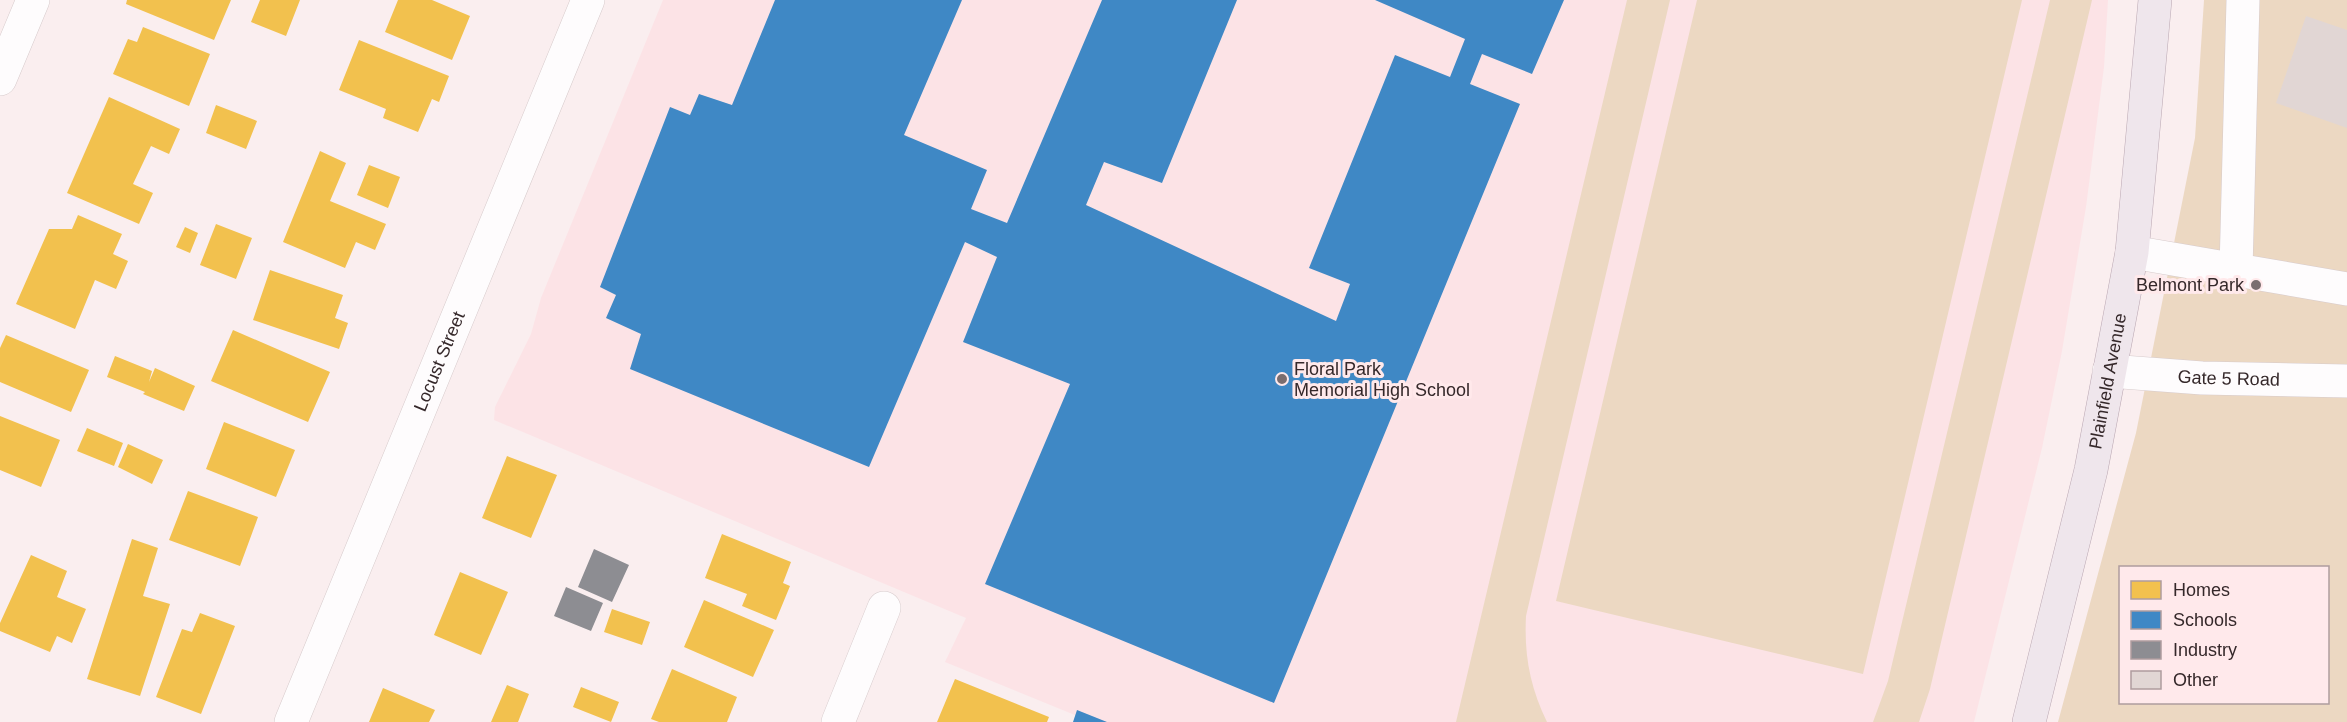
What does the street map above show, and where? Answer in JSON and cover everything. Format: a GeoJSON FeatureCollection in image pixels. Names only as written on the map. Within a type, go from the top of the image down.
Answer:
{"type":"FeatureCollection","features":[{"type":"Feature","properties":{"kind":"main road","name":"Plainfield Avenue"},"geometry":{"type":"LineString","coordinates":[[2029,722],[2091,470],[2132,252],[2155,0]]}},
{"type":"Feature","properties":{"kind":"street"},"geometry":{"type":"LineString","coordinates":[[0,79],[33,0]]}},
{"type":"Feature","properties":{"kind":"street","name":"Locust Street"},"geometry":{"type":"LineString","coordinates":[[291,722],[588,0]]}},
{"type":"Feature","properties":{"kind":"street"},"geometry":{"type":"LineString","coordinates":[[2236,270],[2243,0]]}},
{"type":"Feature","properties":{"kind":"street"},"geometry":{"type":"LineString","coordinates":[[2132,252],[2347,289]]}},
{"type":"Feature","properties":{"kind":"street","name":"Gate 5 Road"},"geometry":{"type":"LineString","coordinates":[[2109,371],[2202,378],[2347,381]]}},
{"type":"Feature","properties":{"kind":"street"},"geometry":{"type":"LineString","coordinates":[[838,722],[884,608]]}},
{"type":"Feature","properties":{"kind":"shaded area","name":"Floral Park Memorial High School"},"geometry":{"type":"Polygon","coordinates":[[[663,0],[2108,0],[2104,67],[2086,207],[2062,351],[2042,448],[1974,722],[1092,722],[945,662],[966,618],[494,420],[495,407],[531,334],[541,298],[663,0]]]}},
{"type":"Feature","properties":{"kind":"shaded area"},"geometry":{"type":"Polygon","coordinates":[[[1627,0],[1670,0],[1526,616],[1529,671],[1547,722],[1456,722],[1627,0]]]}},
{"type":"Feature","properties":{"kind":"shaded area"},"geometry":{"type":"Polygon","coordinates":[[[1697,0],[2022,0],[1863,674],[1556,601],[1697,0]]]}},
{"type":"Feature","properties":{"kind":"shaded area"},"geometry":{"type":"Polygon","coordinates":[[[2050,0],[2092,0],[1930,689],[1919,722],[1873,722],[1888,681],[2050,0]]]}},
{"type":"Feature","properties":{"kind":"shaded area","name":"Belmont Park"},"geometry":{"type":"Polygon","coordinates":[[[2204,0],[2347,0],[2347,722],[2058,722],[2136,433],[2195,138],[2204,0]]]}},
{"type":"Feature","properties":{"kind":"building: Homes"},"geometry":{"type":"Polygon","coordinates":[[[127,0],[231,0],[214,40],[126,4],[127,0]]]}},
{"type":"Feature","properties":{"kind":"building: Homes"},"geometry":{"type":"Polygon","coordinates":[[[260,0],[300,0],[286,36],[251,22],[260,0]]]}},
{"type":"Feature","properties":{"kind":"building: Homes"},"geometry":{"type":"Polygon","coordinates":[[[398,0],[432,0],[470,16],[452,60],[385,32],[398,0]]]}},
{"type":"Feature","properties":{"kind":"building: Homes"},"geometry":{"type":"Polygon","coordinates":[[[143,27],[210,54],[189,106],[113,74],[128,39],[137,42],[143,27]]]}},
{"type":"Feature","properties":{"kind":"building: Homes"},"geometry":{"type":"Polygon","coordinates":[[[359,40],[449,76],[439,102],[432,99],[418,132],[383,118],[386,109],[339,90],[359,40]]]}},
{"type":"Feature","properties":{"kind":"building: Homes"},"geometry":{"type":"Polygon","coordinates":[[[109,97],[180,129],[169,154],[151,146],[133,184],[153,193],[139,224],[67,193],[109,97]]]}},
{"type":"Feature","properties":{"kind":"building: Homes"},"geometry":{"type":"Polygon","coordinates":[[[216,105],[257,121],[246,149],[206,133],[216,105]]]}},
{"type":"Feature","properties":{"kind":"building: Homes"},"geometry":{"type":"Polygon","coordinates":[[[320,151],[346,163],[330,201],[386,224],[375,250],[356,242],[345,268],[283,242],[320,151]]]}},
{"type":"Feature","properties":{"kind":"building: Homes"},"geometry":{"type":"Polygon","coordinates":[[[369,165],[400,177],[388,208],[357,195],[369,165]]]}},
{"type":"Feature","properties":{"kind":"building: Homes"},"geometry":{"type":"Polygon","coordinates":[[[78,215],[122,234],[113,254],[128,261],[116,289],[95,280],[75,329],[16,304],[49,229],[72,229],[78,215]]]}},
{"type":"Feature","properties":{"kind":"building: Homes"},"geometry":{"type":"Polygon","coordinates":[[[216,224],[252,238],[236,279],[200,265],[216,224]]]}},
{"type":"Feature","properties":{"kind":"building: Homes"},"geometry":{"type":"Polygon","coordinates":[[[185,227],[198,233],[190,253],[176,247],[185,227]]]}},
{"type":"Feature","properties":{"kind":"building: Homes"},"geometry":{"type":"Polygon","coordinates":[[[270,270],[343,295],[335,318],[348,323],[339,349],[253,320],[270,270]]]}},
{"type":"Feature","properties":{"kind":"building: Homes"},"geometry":{"type":"Polygon","coordinates":[[[233,330],[330,372],[308,422],[211,381],[233,330]]]}},
{"type":"Feature","properties":{"kind":"building: Homes"},"geometry":{"type":"Polygon","coordinates":[[[6,335],[89,370],[71,412],[0,382],[0,348],[6,335]]]}},
{"type":"Feature","properties":{"kind":"building: Homes"},"geometry":{"type":"Polygon","coordinates":[[[115,356],[152,371],[149,382],[155,368],[195,386],[184,411],[107,377],[115,356]]]}},
{"type":"Feature","properties":{"kind":"building: Homes"},"geometry":{"type":"Polygon","coordinates":[[[0,416],[60,440],[41,487],[0,470],[0,416]]]}},
{"type":"Feature","properties":{"kind":"building: Homes"},"geometry":{"type":"Polygon","coordinates":[[[224,422],[295,450],[276,497],[206,469],[224,422]]]}},
{"type":"Feature","properties":{"kind":"building: Homes"},"geometry":{"type":"Polygon","coordinates":[[[87,428],[123,443],[114,466],[77,451],[87,428]]]}},
{"type":"Feature","properties":{"kind":"building: Homes"},"geometry":{"type":"Polygon","coordinates":[[[128,444],[163,460],[152,484],[118,467],[128,444]]]}},
{"type":"Feature","properties":{"kind":"building: Homes"},"geometry":{"type":"Polygon","coordinates":[[[507,456],[557,475],[531,538],[482,518],[507,456]]]}},
{"type":"Feature","properties":{"kind":"building: Homes"},"geometry":{"type":"Polygon","coordinates":[[[188,491],[258,517],[240,566],[169,540],[188,491]]]}},
{"type":"Feature","properties":{"kind":"building: Homes"},"geometry":{"type":"Polygon","coordinates":[[[722,534],[791,562],[783,583],[790,586],[776,620],[742,606],[747,594],[705,578],[722,534]]]}},
{"type":"Feature","properties":{"kind":"building: Homes"},"geometry":{"type":"Polygon","coordinates":[[[132,539],[158,548],[143,596],[170,604],[140,696],[87,679],[132,539]]]}},
{"type":"Feature","properties":{"kind":"building: Homes"},"geometry":{"type":"Polygon","coordinates":[[[31,555],[67,571],[57,597],[86,609],[72,643],[57,636],[50,652],[0,631],[0,623],[31,555]]]}},
{"type":"Feature","properties":{"kind":"building: Homes"},"geometry":{"type":"Polygon","coordinates":[[[460,572],[508,592],[481,655],[434,635],[460,572]]]}},
{"type":"Feature","properties":{"kind":"building: Homes"},"geometry":{"type":"Polygon","coordinates":[[[704,600],[774,630],[753,677],[684,647],[704,600]]]}},
{"type":"Feature","properties":{"kind":"building: Homes"},"geometry":{"type":"Polygon","coordinates":[[[612,609],[650,622],[642,645],[604,632],[612,609]]]}},
{"type":"Feature","properties":{"kind":"building: Homes"},"geometry":{"type":"Polygon","coordinates":[[[200,613],[235,626],[201,714],[156,697],[182,629],[192,632],[200,613]]]}},
{"type":"Feature","properties":{"kind":"building: Homes"},"geometry":{"type":"Polygon","coordinates":[[[672,669],[737,697],[727,722],[659,722],[651,719],[672,669]]]}},
{"type":"Feature","properties":{"kind":"building: Homes"},"geometry":{"type":"Polygon","coordinates":[[[955,679],[1049,717],[1047,722],[937,722],[955,679]]]}},
{"type":"Feature","properties":{"kind":"building: Homes"},"geometry":{"type":"Polygon","coordinates":[[[507,685],[529,694],[518,722],[491,722],[507,685]]]}},
{"type":"Feature","properties":{"kind":"building: Homes"},"geometry":{"type":"Polygon","coordinates":[[[581,687],[619,702],[611,722],[573,707],[581,687]]]}},
{"type":"Feature","properties":{"kind":"building: Homes"},"geometry":{"type":"Polygon","coordinates":[[[383,688],[435,710],[429,722],[369,722],[383,688]]]}},
{"type":"Feature","properties":{"kind":"building: Schools","name":"Floral Park Memorial High School"},"geometry":{"type":"Polygon","coordinates":[[[775,0],[962,0],[904,135],[987,170],[971,209],[1007,223],[1102,0],[1237,0],[1162,183],[1104,162],[1086,205],[1336,321],[1350,284],[1309,268],[1395,55],[1450,77],[1465,39],[1375,0],[1564,0],[1532,74],[1482,54],[1470,84],[1520,104],[1274,703],[985,584],[1070,384],[963,342],[997,257],[965,242],[869,467],[630,369],[641,334],[606,318],[616,295],[600,287],[670,107],[690,115],[699,94],[732,105],[775,0]]]}},
{"type":"Feature","properties":{"kind":"building: Schools"},"geometry":{"type":"Polygon","coordinates":[[[1077,710],[1107,722],[1073,722],[1077,710]]]}},
{"type":"Feature","properties":{"kind":"building: Industry"},"geometry":{"type":"Polygon","coordinates":[[[594,549],[629,565],[612,602],[578,587],[594,549]]]}},
{"type":"Feature","properties":{"kind":"building: Industry"},"geometry":{"type":"Polygon","coordinates":[[[566,587],[603,603],[591,631],[554,616],[566,587]]]}},
{"type":"Feature","properties":{"kind":"building: Other"},"geometry":{"type":"Polygon","coordinates":[[[2306,16],[2347,30],[2347,128],[2276,103],[2306,16]]]}},
{"type":"Feature","properties":{"kind":"place","name":"Belmont Park"},"geometry":{"type":"Point","coordinates":[2256,285]}},
{"type":"Feature","properties":{"kind":"place","name":"Floral Park Memorial High School"},"geometry":{"type":"Point","coordinates":[1282,379]}}]}
